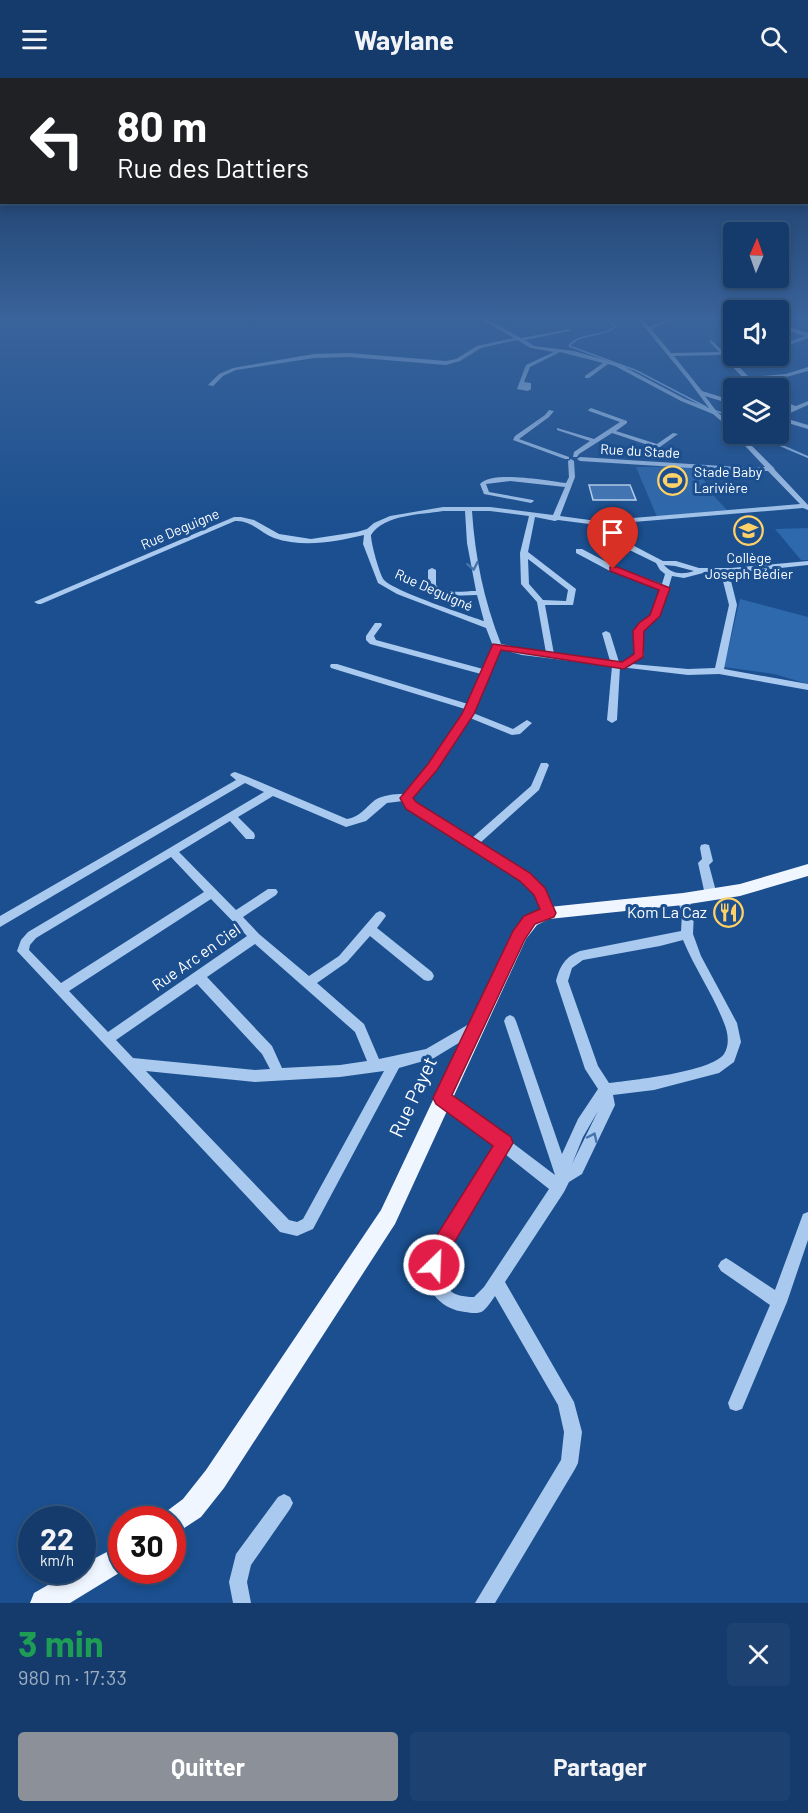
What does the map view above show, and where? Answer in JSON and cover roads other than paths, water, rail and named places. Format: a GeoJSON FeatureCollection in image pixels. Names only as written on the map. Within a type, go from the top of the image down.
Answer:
{"type":"FeatureCollection","features":[{"type":"Feature","properties":{"kind":"main road","name":"Rue Payet"},"geometry":{"type":"LineString","coordinates":[[186,1512],[215,1479],[388,1217],[519,935],[530,920],[549,913],[683,899],[740,890],[808,870]]}},
{"type":"Feature","properties":{"kind":"main road"},"geometry":{"type":"LineString","coordinates":[[44,1603],[108,1565]]}},
{"type":"Feature","properties":{"kind":"street"},"geometry":{"type":"LineString","coordinates":[[663,388],[697,407],[713,410]]}},
{"type":"Feature","properties":{"kind":"street"},"geometry":{"type":"LineString","coordinates":[[698,388],[723,420]]}},
{"type":"Feature","properties":{"kind":"street"},"geometry":{"type":"LineString","coordinates":[[703,395],[723,398]]}},
{"type":"Feature","properties":{"kind":"street"},"geometry":{"type":"LineString","coordinates":[[789,412],[808,403]]}},
{"type":"Feature","properties":{"kind":"street"},"geometry":{"type":"LineString","coordinates":[[789,405],[797,408]]}},
{"type":"Feature","properties":{"kind":"street","name":"Rue du Stade"},"geometry":{"type":"LineString","coordinates":[[573,458],[625,422],[591,410]]}},
{"type":"Feature","properties":{"kind":"street","name":"Rue du Stade"},"geometry":{"type":"LineString","coordinates":[[551,411],[516,440],[573,458],[738,469],[772,469]]}},
{"type":"Feature","properties":{"kind":"street"},"geometry":{"type":"LineString","coordinates":[[789,421],[808,428]]}},
{"type":"Feature","properties":{"kind":"street","name":"Rue du Stade"},"geometry":{"type":"LineString","coordinates":[[559,429],[595,441]]}},
{"type":"Feature","properties":{"kind":"street","name":"Rue du Stade"},"geometry":{"type":"LineString","coordinates":[[611,431],[658,446]]}},
{"type":"Feature","properties":{"kind":"street","name":"Rue du Stade"},"geometry":{"type":"LineString","coordinates":[[646,455],[675,434]]}},
{"type":"Feature","properties":{"kind":"street"},"geometry":{"type":"LineString","coordinates":[[747,444],[806,507]]}},
{"type":"Feature","properties":{"kind":"street"},"geometry":{"type":"LineString","coordinates":[[555,519],[572,477],[573,458]]}},
{"type":"Feature","properties":{"kind":"street"},"geometry":{"type":"LineString","coordinates":[[531,501],[492,495],[484,490],[483,484],[492,479],[500,479],[567,485]]}},
{"type":"Feature","properties":{"kind":"street"},"geometry":{"type":"LineString","coordinates":[[369,531],[376,524],[392,517],[415,512],[468,508],[555,519],[619,522],[806,507]]}},
{"type":"Feature","properties":{"kind":"street"},"geometry":{"type":"LineString","coordinates":[[406,798],[433,767],[470,711],[497,646],[479,593],[470,547],[468,508]]}},
{"type":"Feature","properties":{"kind":"street"},"geometry":{"type":"LineString","coordinates":[[532,516],[524,553],[525,584],[541,602],[550,654]]}},
{"type":"Feature","properties":{"kind":"street","name":"Rue Deguigne"},"geometry":{"type":"LineString","coordinates":[[38,602],[234,519],[253,520],[278,536],[311,540],[333,539],[369,531]]}},
{"type":"Feature","properties":{"kind":"street","name":"Rue Deguigné"},"geometry":{"type":"LineString","coordinates":[[369,531],[367,544],[375,569],[383,582],[399,592],[489,626]]}},
{"type":"Feature","properties":{"kind":"street"},"geometry":{"type":"LineString","coordinates":[[614,539],[662,563],[670,562],[701,571],[729,572],[808,563]]}},
{"type":"Feature","properties":{"kind":"street"},"geometry":{"type":"LineString","coordinates":[[579,551],[613,569],[664,588]]}},
{"type":"Feature","properties":{"kind":"street"},"geometry":{"type":"LineString","coordinates":[[524,553],[573,591],[570,603],[541,602]]}},
{"type":"Feature","properties":{"kind":"street"},"geometry":{"type":"LineString","coordinates":[[662,563],[660,567],[669,573],[690,575],[701,571]]}},
{"type":"Feature","properties":{"kind":"street"},"geometry":{"type":"LineString","coordinates":[[432,570],[432,586],[438,592],[479,593]]}},
{"type":"Feature","properties":{"kind":"street"},"geometry":{"type":"LineString","coordinates":[[719,671],[733,605],[727,581],[729,572]]}},
{"type":"Feature","properties":{"kind":"street"},"geometry":{"type":"LineString","coordinates":[[620,665],[640,655],[638,631],[642,625],[655,616],[669,573]]}},
{"type":"Feature","properties":{"kind":"street"},"geometry":{"type":"LineString","coordinates":[[378,625],[370,636],[373,642],[485,672]]}},
{"type":"Feature","properties":{"kind":"street"},"geometry":{"type":"LineString","coordinates":[[606,633],[620,665],[612,720]]}},
{"type":"Feature","properties":{"kind":"street"},"geometry":{"type":"LineString","coordinates":[[497,646],[522,652],[620,665],[688,672],[719,671],[808,687]]}},
{"type":"Feature","properties":{"kind":"street"},"geometry":{"type":"LineString","coordinates":[[334,666],[470,711],[512,732],[517,732],[527,723]]}},
{"type":"Feature","properties":{"kind":"street"},"geometry":{"type":"LineString","coordinates":[[471,845],[535,788],[544,765]]}},
{"type":"Feature","properties":{"kind":"street"},"geometry":{"type":"LineString","coordinates":[[0,922],[240,777],[346,823],[358,821],[381,800],[394,796],[406,798],[411,805],[534,885],[549,913]]}},
{"type":"Feature","properties":{"kind":"street"},"geometry":{"type":"LineString","coordinates":[[273,791],[32,935],[25,943],[23,951],[133,1064],[285,1227],[297,1229],[308,1224],[395,1063]]}},
{"type":"Feature","properties":{"kind":"street"},"geometry":{"type":"LineString","coordinates":[[232,817],[250,836]]}},
{"type":"Feature","properties":{"kind":"street"},"geometry":{"type":"LineString","coordinates":[[705,848],[708,861],[703,863],[711,894]]}},
{"type":"Feature","properties":{"kind":"street","name":"Rue Arc en Ciel"},"geometry":{"type":"LineString","coordinates":[[108,1039],[255,937],[172,852]]}},
{"type":"Feature","properties":{"kind":"street"},"geometry":{"type":"LineString","coordinates":[[235,917],[272,892]]}},
{"type":"Feature","properties":{"kind":"street"},"geometry":{"type":"LineString","coordinates":[[60,990],[212,893]]}},
{"type":"Feature","properties":{"kind":"street"},"geometry":{"type":"LineString","coordinates":[[562,1180],[564,1163],[597,1100],[606,1090],[654,1084],[714,1069],[729,1058],[735,1042],[730,1023],[693,951],[687,934],[688,913],[683,899]]}},
{"type":"Feature","properties":{"kind":"street"},"geometry":{"type":"LineString","coordinates":[[308,983],[342,959],[380,916]]}},
{"type":"Feature","properties":{"kind":"street"},"geometry":{"type":"LineString","coordinates":[[369,928],[428,976]]}},
{"type":"Feature","properties":{"kind":"street"},"geometry":{"type":"LineString","coordinates":[[504,1143],[435,1259],[433,1274],[438,1290],[451,1303],[465,1306],[478,1305],[496,1282],[562,1180],[577,1169],[608,1105],[606,1090],[592,1069],[562,981],[564,969],[573,958],[587,954],[664,942],[687,934]]}},
{"type":"Feature","properties":{"kind":"street"},"geometry":{"type":"LineString","coordinates":[[255,937],[360,1028],[375,1066]]}},
{"type":"Feature","properties":{"kind":"street"},"geometry":{"type":"LineString","coordinates":[[198,976],[267,1050],[279,1076]]}},
{"type":"Feature","properties":{"kind":"street"},"geometry":{"type":"LineString","coordinates":[[510,1021],[562,1180]]}},
{"type":"Feature","properties":{"kind":"street"},"geometry":{"type":"LineString","coordinates":[[133,1064],[255,1076],[279,1076],[375,1066],[429,1054],[476,1026]]}},
{"type":"Feature","properties":{"kind":"street"},"geometry":{"type":"LineString","coordinates":[[442,1098],[504,1143],[562,1180]]}},
{"type":"Feature","properties":{"kind":"street"},"geometry":{"type":"LineString","coordinates":[[550,1139],[563,1144],[575,1142]]}},
{"type":"Feature","properties":{"kind":"street"},"geometry":{"type":"LineString","coordinates":[[736,1403],[779,1302],[808,1219]]}},
{"type":"Feature","properties":{"kind":"street"},"geometry":{"type":"LineString","coordinates":[[726,1266],[779,1302]]}},
{"type":"Feature","properties":{"kind":"street"},"geometry":{"type":"LineString","coordinates":[[484,1603],[569,1463],[573,1432],[566,1402],[496,1282]]}},
{"type":"Feature","properties":{"kind":"street"},"geometry":{"type":"LineString","coordinates":[[242,1603],[238,1582],[243,1561],[284,1503]]}},
{"type":"Feature","properties":{"kind":"waterway"},"geometry":{"type":"LineString","coordinates":[[670,388],[706,407]]}},
{"type":"Feature","properties":{"kind":"waterway"},"geometry":{"type":"LineString","coordinates":[[713,410],[723,413]]}},
{"type":"Feature","properties":{"kind":"waterway"},"geometry":{"type":"LineString","coordinates":[[779,444],[808,457]]}},
{"type":"Feature","properties":{"kind":"place","name":"Stade Baby Larivière"},"geometry":{"type":"Point","coordinates":[673,480]}},
{"type":"Feature","properties":{"kind":"place","name":"Collège Joseph Bédier"},"geometry":{"type":"Point","coordinates":[749,531]}},
{"type":"Feature","properties":{"kind":"place","name":"Kom La Caz"},"geometry":{"type":"Point","coordinates":[728,912]}}]}
